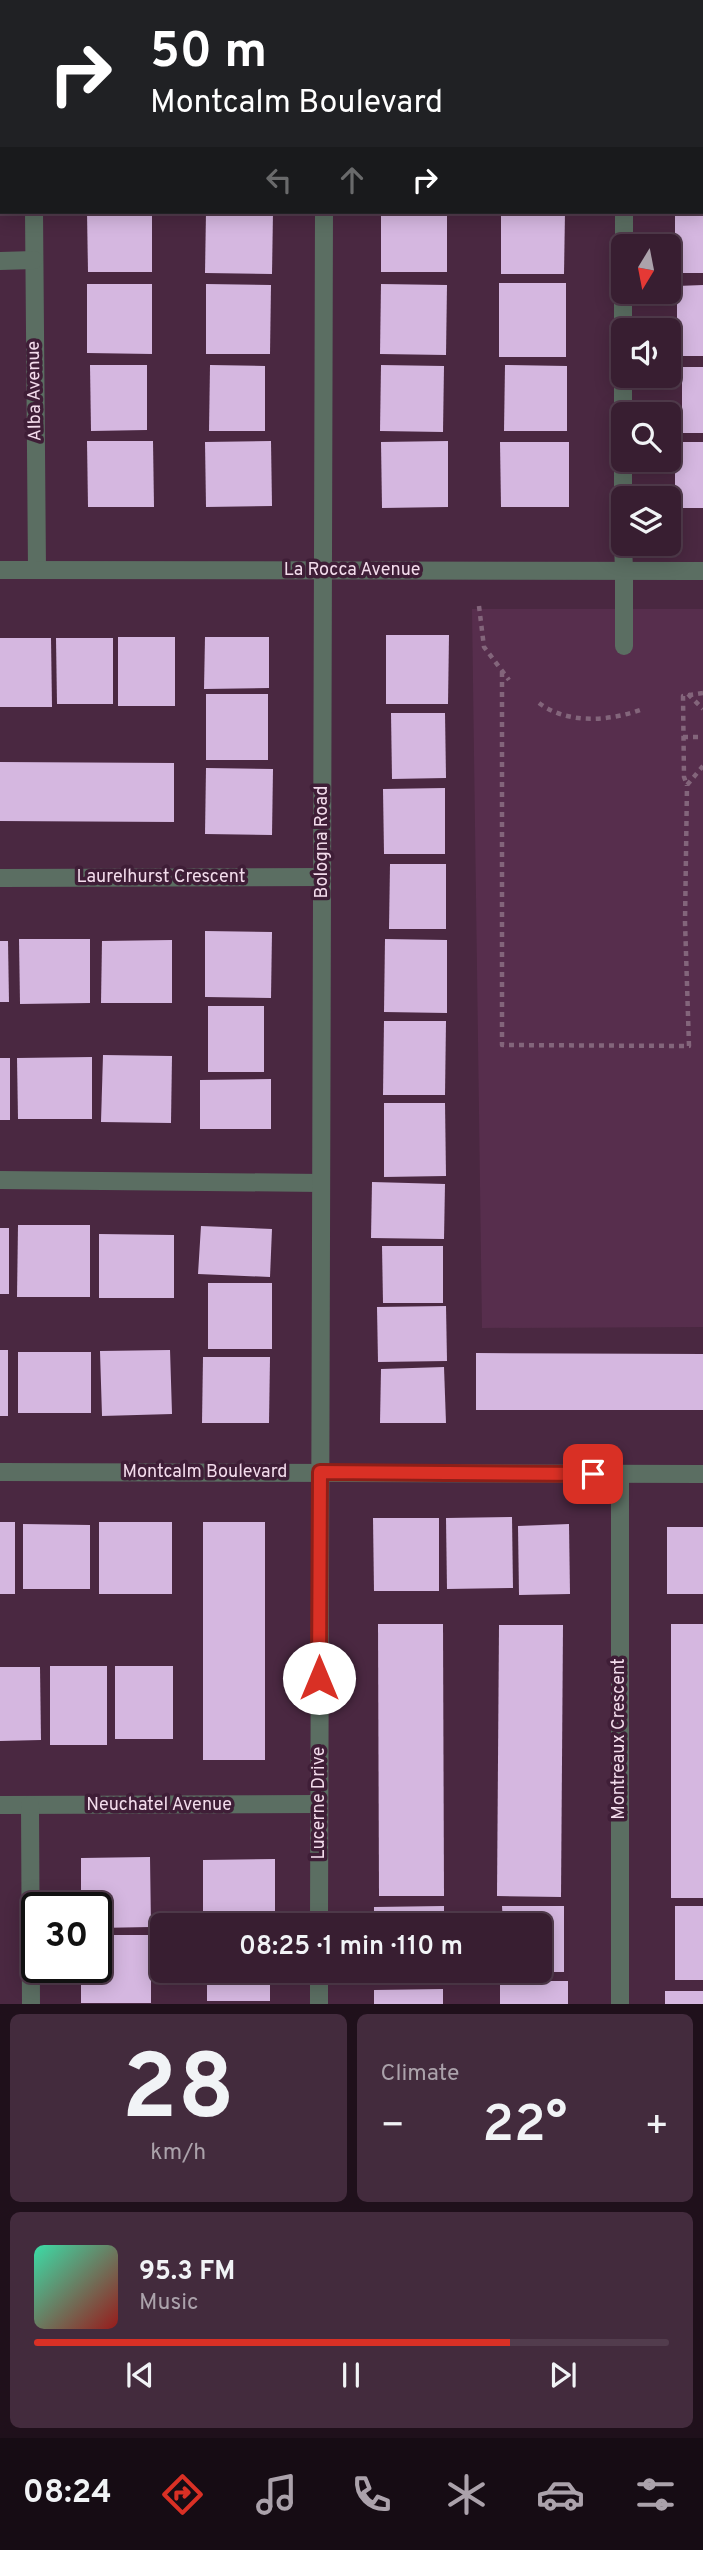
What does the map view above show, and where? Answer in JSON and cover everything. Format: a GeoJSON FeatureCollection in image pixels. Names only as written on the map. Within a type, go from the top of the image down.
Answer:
{"type":"FeatureCollection","features":[{"type":"Feature","properties":{"kind":"street","name":"Alba Avenue"},"geometry":{"type":"LineString","coordinates":[[34,214],[37,570]]}},
{"type":"Feature","properties":{"kind":"street","name":"Bologna Road"},"geometry":{"type":"LineString","coordinates":[[320,1472],[324,214]]}},
{"type":"Feature","properties":{"kind":"street"},"geometry":{"type":"LineString","coordinates":[[624,214],[624,234]]}},
{"type":"Feature","properties":{"kind":"street"},"geometry":{"type":"LineString","coordinates":[[0,261],[34,260]]}},
{"type":"Feature","properties":{"kind":"street"},"geometry":{"type":"LineString","coordinates":[[623,556],[624,646]]}},
{"type":"Feature","properties":{"kind":"street","name":"La Rocca Avenue"},"geometry":{"type":"LineString","coordinates":[[0,570],[703,570]]}},
{"type":"Feature","properties":{"kind":"street","name":"Laurelhurst Crescent"},"geometry":{"type":"LineString","coordinates":[[0,878],[322,877]]}},
{"type":"Feature","properties":{"kind":"street"},"geometry":{"type":"LineString","coordinates":[[0,1180],[321,1183]]}},
{"type":"Feature","properties":{"kind":"street","name":"Montcalm Boulevard"},"geometry":{"type":"LineString","coordinates":[[0,1472],[703,1474]]}},
{"type":"Feature","properties":{"kind":"street","name":"Lucerne Drive"},"geometry":{"type":"LineString","coordinates":[[319,1913],[320,1472]]}},
{"type":"Feature","properties":{"kind":"street","name":"Montreaux Crescent"},"geometry":{"type":"LineString","coordinates":[[620,1474],[620,2004]]}},
{"type":"Feature","properties":{"kind":"street","name":"Neuchatel Avenue"},"geometry":{"type":"LineString","coordinates":[[0,1805],[318,1804]]}},
{"type":"Feature","properties":{"kind":"street"},"geometry":{"type":"LineString","coordinates":[[30,1805],[31,2004]]}},
{"type":"Feature","properties":{"kind":"street"},"geometry":{"type":"LineString","coordinates":[[319,1983],[319,2004]]}},
{"type":"Feature","properties":{"kind":"path"},"geometry":{"type":"LineString","coordinates":[[479,606],[484,648],[509,680]]}},
{"type":"Feature","properties":{"kind":"path"},"geometry":{"type":"LineString","coordinates":[[502,672],[502,1045],[689,1046],[685,922],[687,785],[684,777],[683,696],[703,693]]}},
{"type":"Feature","properties":{"kind":"path"},"geometry":{"type":"LineString","coordinates":[[688,694],[703,709]]}},
{"type":"Feature","properties":{"kind":"path"},"geometry":{"type":"LineString","coordinates":[[539,704],[560,713],[588,719],[616,717],[643,709]]}},
{"type":"Feature","properties":{"kind":"path"},"geometry":{"type":"LineString","coordinates":[[683,737],[703,737]]}},
{"type":"Feature","properties":{"kind":"path"},"geometry":{"type":"LineString","coordinates":[[687,785],[703,766]]}},
{"type":"Feature","properties":{"kind":"shaded area"},"geometry":{"type":"Polygon","coordinates":[[[472,609],[703,609],[703,1327],[482,1328],[472,609]]]}},
{"type":"Feature","properties":{"kind":"building"},"geometry":{"type":"Polygon","coordinates":[[[87,214],[152,214],[152,272],[88,272],[87,214]]]}},
{"type":"Feature","properties":{"kind":"building"},"geometry":{"type":"Polygon","coordinates":[[[206,214],[273,214],[272,274],[205,273],[206,214]]]}},
{"type":"Feature","properties":{"kind":"building"},"geometry":{"type":"Polygon","coordinates":[[[381,214],[447,214],[447,272],[381,272],[381,214]]]}},
{"type":"Feature","properties":{"kind":"building"},"geometry":{"type":"Polygon","coordinates":[[[501,214],[565,214],[564,274],[501,274],[501,214]]]}},
{"type":"Feature","properties":{"kind":"building"},"geometry":{"type":"Polygon","coordinates":[[[675,214],[703,214],[703,273],[681,273],[681,234],[675,234],[675,214]]]}},
{"type":"Feature","properties":{"kind":"building"},"geometry":{"type":"Polygon","coordinates":[[[499,283],[566,283],[566,357],[499,357],[499,283]]]}},
{"type":"Feature","properties":{"kind":"building"},"geometry":{"type":"Polygon","coordinates":[[[87,284],[152,284],[152,354],[87,353],[87,284]]]}},
{"type":"Feature","properties":{"kind":"building"},"geometry":{"type":"Polygon","coordinates":[[[206,284],[271,285],[270,354],[206,354],[206,284]]]}},
{"type":"Feature","properties":{"kind":"building"},"geometry":{"type":"Polygon","coordinates":[[[381,284],[447,285],[446,355],[380,354],[381,284]]]}},
{"type":"Feature","properties":{"kind":"building"},"geometry":{"type":"Polygon","coordinates":[[[703,285],[703,356],[681,356],[681,318],[677,318],[677,304],[681,304],[681,286],[703,285]]]}},
{"type":"Feature","properties":{"kind":"building"},"geometry":{"type":"Polygon","coordinates":[[[90,365],[147,365],[147,430],[91,431],[90,365]]]}},
{"type":"Feature","properties":{"kind":"building"},"geometry":{"type":"Polygon","coordinates":[[[210,365],[265,366],[265,431],[209,431],[210,365]]]}},
{"type":"Feature","properties":{"kind":"building"},"geometry":{"type":"Polygon","coordinates":[[[381,365],[444,366],[443,432],[380,431],[381,365]]]}},
{"type":"Feature","properties":{"kind":"building"},"geometry":{"type":"Polygon","coordinates":[[[505,365],[567,366],[567,431],[504,431],[505,365]]]}},
{"type":"Feature","properties":{"kind":"building"},"geometry":{"type":"Polygon","coordinates":[[[682,367],[703,367],[703,433],[682,433],[682,367]]]}},
{"type":"Feature","properties":{"kind":"building"},"geometry":{"type":"Polygon","coordinates":[[[87,441],[153,441],[154,507],[88,507],[87,441]]]}},
{"type":"Feature","properties":{"kind":"building"},"geometry":{"type":"Polygon","coordinates":[[[271,441],[272,506],[206,507],[205,442],[271,441]]]}},
{"type":"Feature","properties":{"kind":"building"},"geometry":{"type":"Polygon","coordinates":[[[448,441],[448,507],[382,508],[381,442],[448,441]]]}},
{"type":"Feature","properties":{"kind":"building"},"geometry":{"type":"Polygon","coordinates":[[[500,442],[569,442],[569,507],[501,507],[500,442]]]}},
{"type":"Feature","properties":{"kind":"building"},"geometry":{"type":"Polygon","coordinates":[[[681,442],[703,442],[703,508],[681,508],[681,486],[675,486],[675,472],[681,472],[681,442]]]}},
{"type":"Feature","properties":{"kind":"building"},"geometry":{"type":"Polygon","coordinates":[[[386,635],[449,635],[448,704],[386,704],[386,635]]]}},
{"type":"Feature","properties":{"kind":"building"},"geometry":{"type":"Polygon","coordinates":[[[118,637],[175,637],[175,706],[118,706],[118,637]]]}},
{"type":"Feature","properties":{"kind":"building"},"geometry":{"type":"Polygon","coordinates":[[[205,637],[269,637],[269,688],[204,689],[205,637]]]}},
{"type":"Feature","properties":{"kind":"building"},"geometry":{"type":"Polygon","coordinates":[[[0,638],[51,638],[52,707],[0,707],[0,638]]]}},
{"type":"Feature","properties":{"kind":"building"},"geometry":{"type":"Polygon","coordinates":[[[56,638],[113,638],[113,704],[57,704],[56,638]]]}},
{"type":"Feature","properties":{"kind":"building"},"geometry":{"type":"Polygon","coordinates":[[[206,694],[268,694],[268,760],[206,760],[206,694]]]}},
{"type":"Feature","properties":{"kind":"building"},"geometry":{"type":"Polygon","coordinates":[[[391,713],[445,713],[446,778],[392,779],[391,713]]]}},
{"type":"Feature","properties":{"kind":"building"},"geometry":{"type":"Polygon","coordinates":[[[0,762],[174,763],[174,822],[0,821],[0,762]]]}},
{"type":"Feature","properties":{"kind":"building"},"geometry":{"type":"Polygon","coordinates":[[[206,768],[273,769],[272,835],[205,834],[206,768]]]}},
{"type":"Feature","properties":{"kind":"building"},"geometry":{"type":"Polygon","coordinates":[[[445,788],[445,854],[384,854],[383,789],[445,788]]]}},
{"type":"Feature","properties":{"kind":"building"},"geometry":{"type":"Polygon","coordinates":[[[390,864],[446,864],[446,929],[389,929],[390,864]]]}},
{"type":"Feature","properties":{"kind":"building"},"geometry":{"type":"Polygon","coordinates":[[[205,931],[272,932],[271,998],[205,997],[205,931]]]}},
{"type":"Feature","properties":{"kind":"building"},"geometry":{"type":"Polygon","coordinates":[[[19,939],[90,939],[90,1003],[20,1004],[19,939]]]}},
{"type":"Feature","properties":{"kind":"building"},"geometry":{"type":"Polygon","coordinates":[[[385,939],[447,940],[447,1013],[384,1012],[385,939]]]}},
{"type":"Feature","properties":{"kind":"building"},"geometry":{"type":"Polygon","coordinates":[[[172,940],[172,1003],[101,1003],[102,941],[172,940]]]}},
{"type":"Feature","properties":{"kind":"building"},"geometry":{"type":"Polygon","coordinates":[[[0,941],[8,941],[9,1002],[0,1002],[0,941]]]}},
{"type":"Feature","properties":{"kind":"building"},"geometry":{"type":"Polygon","coordinates":[[[208,1006],[264,1006],[264,1072],[208,1072],[208,1006]]]}},
{"type":"Feature","properties":{"kind":"building"},"geometry":{"type":"Polygon","coordinates":[[[384,1021],[446,1021],[445,1095],[383,1095],[384,1021]]]}},
{"type":"Feature","properties":{"kind":"building"},"geometry":{"type":"Polygon","coordinates":[[[103,1055],[172,1056],[171,1123],[101,1122],[103,1055]]]}},
{"type":"Feature","properties":{"kind":"building"},"geometry":{"type":"Polygon","coordinates":[[[92,1057],[92,1119],[18,1119],[17,1058],[92,1057]]]}},
{"type":"Feature","properties":{"kind":"building"},"geometry":{"type":"Polygon","coordinates":[[[0,1058],[10,1058],[10,1120],[0,1120],[0,1058]]]}},
{"type":"Feature","properties":{"kind":"building"},"geometry":{"type":"Polygon","coordinates":[[[271,1079],[271,1129],[200,1129],[200,1080],[271,1079]]]}},
{"type":"Feature","properties":{"kind":"building"},"geometry":{"type":"Polygon","coordinates":[[[384,1103],[445,1103],[446,1176],[384,1177],[384,1103]]]}},
{"type":"Feature","properties":{"kind":"building"},"geometry":{"type":"Polygon","coordinates":[[[372,1182],[445,1184],[444,1239],[371,1238],[372,1182]]]}},
{"type":"Feature","properties":{"kind":"building"},"geometry":{"type":"Polygon","coordinates":[[[18,1225],[90,1225],[90,1297],[17,1297],[18,1225]]]}},
{"type":"Feature","properties":{"kind":"building"},"geometry":{"type":"Polygon","coordinates":[[[201,1226],[272,1229],[270,1277],[198,1274],[201,1226]]]}},
{"type":"Feature","properties":{"kind":"building"},"geometry":{"type":"Polygon","coordinates":[[[0,1228],[9,1228],[9,1294],[0,1294],[0,1228]]]}},
{"type":"Feature","properties":{"kind":"building"},"geometry":{"type":"Polygon","coordinates":[[[99,1234],[174,1235],[174,1298],[99,1298],[99,1234]]]}},
{"type":"Feature","properties":{"kind":"building"},"geometry":{"type":"Polygon","coordinates":[[[382,1246],[443,1246],[443,1303],[383,1303],[382,1246]]]}},
{"type":"Feature","properties":{"kind":"building"},"geometry":{"type":"Polygon","coordinates":[[[208,1283],[272,1283],[272,1349],[208,1349],[208,1283]]]}},
{"type":"Feature","properties":{"kind":"building"},"geometry":{"type":"Polygon","coordinates":[[[446,1306],[447,1361],[378,1362],[377,1307],[446,1306]]]}},
{"type":"Feature","properties":{"kind":"building"},"geometry":{"type":"Polygon","coordinates":[[[0,1350],[8,1350],[8,1416],[0,1416],[0,1350]]]}},
{"type":"Feature","properties":{"kind":"building"},"geometry":{"type":"Polygon","coordinates":[[[170,1350],[172,1414],[102,1416],[100,1351],[170,1350]]]}},
{"type":"Feature","properties":{"kind":"building"},"geometry":{"type":"Polygon","coordinates":[[[18,1352],[91,1352],[91,1413],[18,1413],[18,1352]]]}},
{"type":"Feature","properties":{"kind":"building"},"geometry":{"type":"Polygon","coordinates":[[[476,1353],[703,1354],[703,1410],[476,1410],[476,1353]]]}},
{"type":"Feature","properties":{"kind":"building"},"geometry":{"type":"Polygon","coordinates":[[[203,1357],[270,1357],[269,1423],[202,1423],[203,1357]]]}},
{"type":"Feature","properties":{"kind":"building"},"geometry":{"type":"Polygon","coordinates":[[[444,1367],[446,1423],[380,1423],[381,1369],[444,1367]]]}},
{"type":"Feature","properties":{"kind":"building"},"geometry":{"type":"Polygon","coordinates":[[[512,1517],[513,1588],[447,1589],[446,1518],[512,1517]]]}},
{"type":"Feature","properties":{"kind":"building"},"geometry":{"type":"Polygon","coordinates":[[[373,1518],[439,1518],[439,1591],[374,1591],[373,1518]]]}},
{"type":"Feature","properties":{"kind":"building"},"geometry":{"type":"Polygon","coordinates":[[[0,1522],[15,1522],[15,1594],[0,1594],[0,1522]]]}},
{"type":"Feature","properties":{"kind":"building"},"geometry":{"type":"Polygon","coordinates":[[[99,1522],[172,1522],[172,1594],[99,1594],[99,1522]]]}},
{"type":"Feature","properties":{"kind":"building"},"geometry":{"type":"Polygon","coordinates":[[[203,1522],[265,1522],[265,1760],[203,1760],[203,1522]]]}},
{"type":"Feature","properties":{"kind":"building"},"geometry":{"type":"Polygon","coordinates":[[[23,1524],[90,1525],[90,1589],[23,1589],[23,1524]]]}},
{"type":"Feature","properties":{"kind":"building"},"geometry":{"type":"Polygon","coordinates":[[[569,1524],[570,1594],[519,1595],[518,1526],[569,1524]]]}},
{"type":"Feature","properties":{"kind":"building"},"geometry":{"type":"Polygon","coordinates":[[[667,1527],[703,1527],[703,1594],[667,1594],[667,1527]]]}},
{"type":"Feature","properties":{"kind":"building"},"geometry":{"type":"Polygon","coordinates":[[[378,1624],[443,1624],[444,1896],[379,1896],[378,1624]]]}},
{"type":"Feature","properties":{"kind":"building"},"geometry":{"type":"Polygon","coordinates":[[[671,1624],[703,1624],[703,1898],[671,1898],[671,1624]]]}},
{"type":"Feature","properties":{"kind":"building"},"geometry":{"type":"Polygon","coordinates":[[[499,1625],[563,1625],[561,1897],[497,1896],[499,1625]]]}},
{"type":"Feature","properties":{"kind":"building"},"geometry":{"type":"Polygon","coordinates":[[[50,1666],[107,1666],[107,1745],[50,1745],[50,1666]]]}},
{"type":"Feature","properties":{"kind":"building"},"geometry":{"type":"Polygon","coordinates":[[[115,1666],[173,1666],[173,1739],[115,1739],[115,1666]]]}},
{"type":"Feature","properties":{"kind":"building"},"geometry":{"type":"Polygon","coordinates":[[[0,1667],[40,1667],[41,1740],[0,1741],[0,1667]]]}},
{"type":"Feature","properties":{"kind":"building"},"geometry":{"type":"Polygon","coordinates":[[[150,1857],[150,1927],[112,1928],[112,1892],[81,1892],[81,1858],[150,1857]]]}},
{"type":"Feature","properties":{"kind":"building"},"geometry":{"type":"Polygon","coordinates":[[[275,1859],[275,1913],[203,1913],[203,1860],[275,1859]]]}},
{"type":"Feature","properties":{"kind":"building"},"geometry":{"type":"Polygon","coordinates":[[[444,1906],[444,1913],[374,1913],[374,1907],[444,1906]]]}},
{"type":"Feature","properties":{"kind":"building"},"geometry":{"type":"Polygon","coordinates":[[[502,1906],[564,1906],[564,1972],[552,1972],[552,1913],[502,1913],[502,1906]]]}},
{"type":"Feature","properties":{"kind":"building"},"geometry":{"type":"Polygon","coordinates":[[[675,1906],[703,1906],[703,1980],[675,1980],[675,1906]]]}},
{"type":"Feature","properties":{"kind":"building"},"geometry":{"type":"Polygon","coordinates":[[[112,1935],[150,1935],[151,2003],[81,2003],[81,1983],[112,1983],[112,1935]]]}},
{"type":"Feature","properties":{"kind":"building"},"geometry":{"type":"Polygon","coordinates":[[[568,1981],[568,2004],[500,2004],[500,1983],[568,1981]]]}},
{"type":"Feature","properties":{"kind":"building"},"geometry":{"type":"Polygon","coordinates":[[[207,1983],[270,1983],[270,2001],[207,2001],[207,1983]]]}},
{"type":"Feature","properties":{"kind":"building"},"geometry":{"type":"Polygon","coordinates":[[[443,1989],[443,2004],[374,2004],[374,1990],[443,1989]]]}},
{"type":"Feature","properties":{"kind":"building"},"geometry":{"type":"Polygon","coordinates":[[[665,1991],[703,1991],[703,2004],[665,2004],[665,1991]]]}},
{"type":"Feature","properties":{"kind":"route"},"geometry":{"type":"LineString","coordinates":[[319,1678],[320,1472],[593,1474]]}}]}
